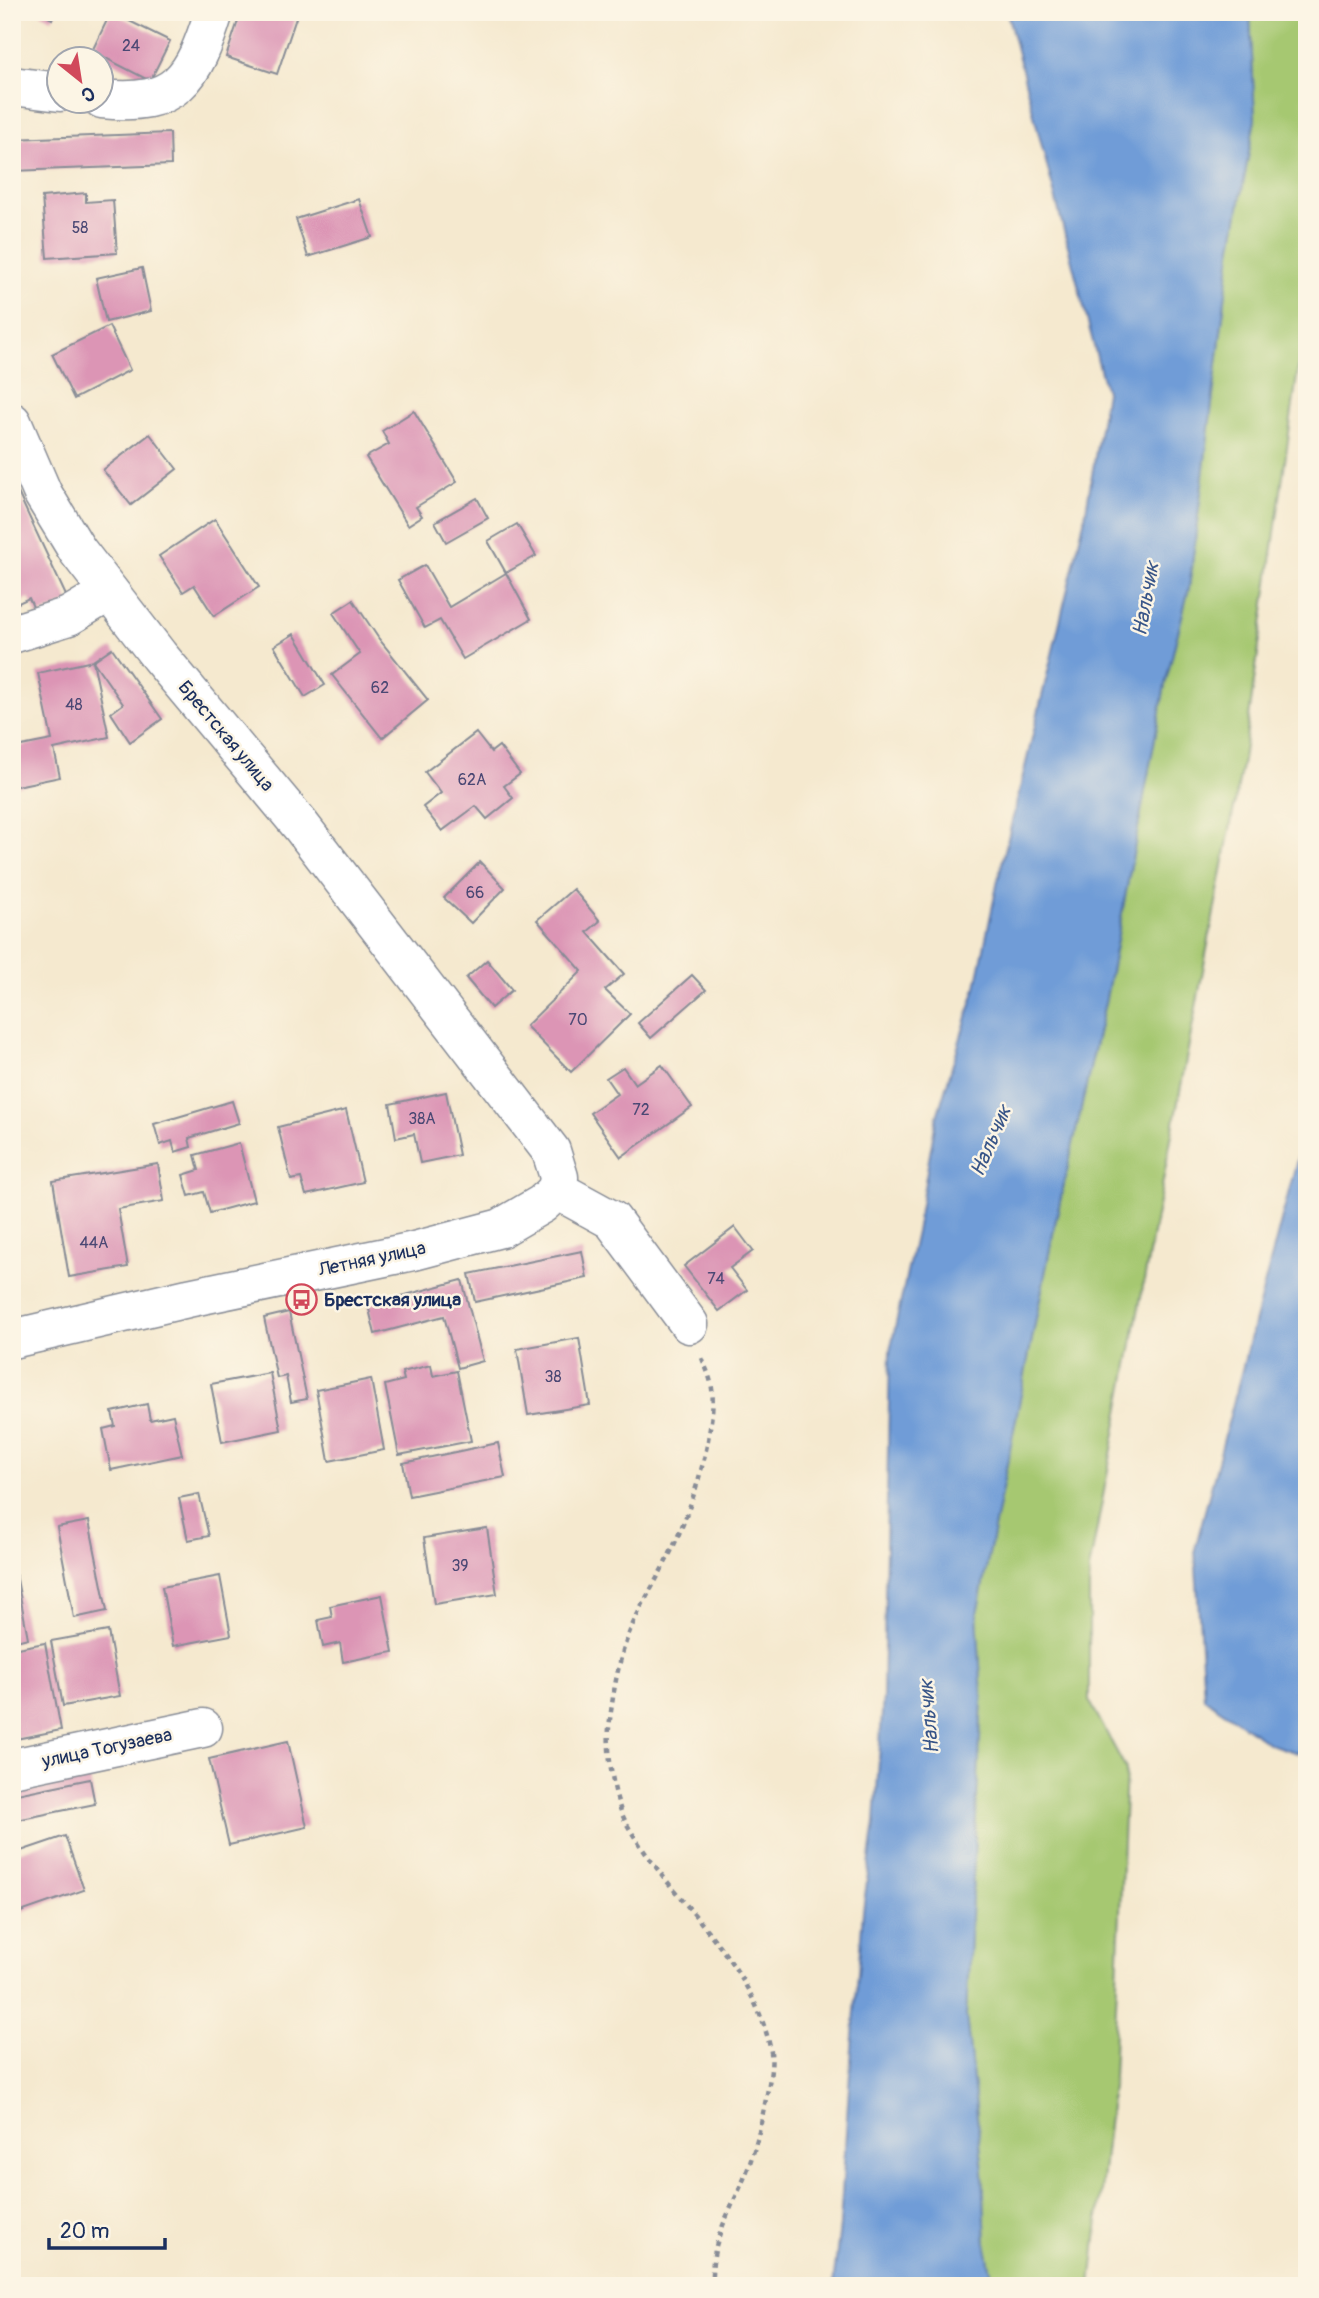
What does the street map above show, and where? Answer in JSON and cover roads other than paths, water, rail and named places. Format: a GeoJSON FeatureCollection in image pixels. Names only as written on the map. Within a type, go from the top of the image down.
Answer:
{"type":"FeatureCollection","features":[{"type":"Feature","properties":{"kind":"street"},"geometry":{"type":"LineString","coordinates":[[116,100],[139,101],[159,96],[178,86],[197,58],[214,12]]}},
{"type":"Feature","properties":{"kind":"street"},"geometry":{"type":"LineString","coordinates":[[12,86],[46,90]]}},
{"type":"Feature","properties":{"kind":"street","name":"Брестская улица"},"geometry":{"type":"LineString","coordinates":[[12,422],[43,494],[78,550],[109,593],[301,826],[551,1151],[559,1177],[557,1190]]}},
{"type":"Feature","properties":{"kind":"street"},"geometry":{"type":"LineString","coordinates":[[12,634],[69,616],[109,593]]}},
{"type":"Feature","properties":{"kind":"street"},"geometry":{"type":"LineString","coordinates":[[557,1190],[612,1220],[690,1324]]}},
{"type":"Feature","properties":{"kind":"street","name":"Летняя улица"},"geometry":{"type":"LineString","coordinates":[[12,1339],[188,1298],[414,1251],[501,1228],[542,1204],[557,1190]]}},
{"type":"Feature","properties":{"kind":"street","name":"улица Тогузаева"},"geometry":{"type":"LineString","coordinates":[[12,1768],[202,1728]]}},
{"type":"Feature","properties":{"kind":"water","name":"Нальчик"},"geometry":{"type":"Polygon","coordinates":[[[1007,12],[1250,12],[1255,119],[1231,252],[1189,588],[1165,685],[1106,998],[1055,1224],[977,1614],[982,1698],[966,2016],[983,2171],[986,2248],[994,2286],[833,2286],[840,2225],[863,1911],[875,1822],[883,1697],[890,1351],[916,1232],[936,1120],[976,987],[998,880],[1085,517],[1106,392],[1007,12]]]}},
{"type":"Feature","properties":{"kind":"water"},"geometry":{"type":"Polygon","coordinates":[[[1307,1122],[1307,1756],[1270,1744],[1204,1698],[1195,1549],[1307,1122]]]}},
{"type":"Feature","properties":{"kind":"place","name":"Брестская улица"},"geometry":{"type":"Point","coordinates":[301,1300]}}]}
